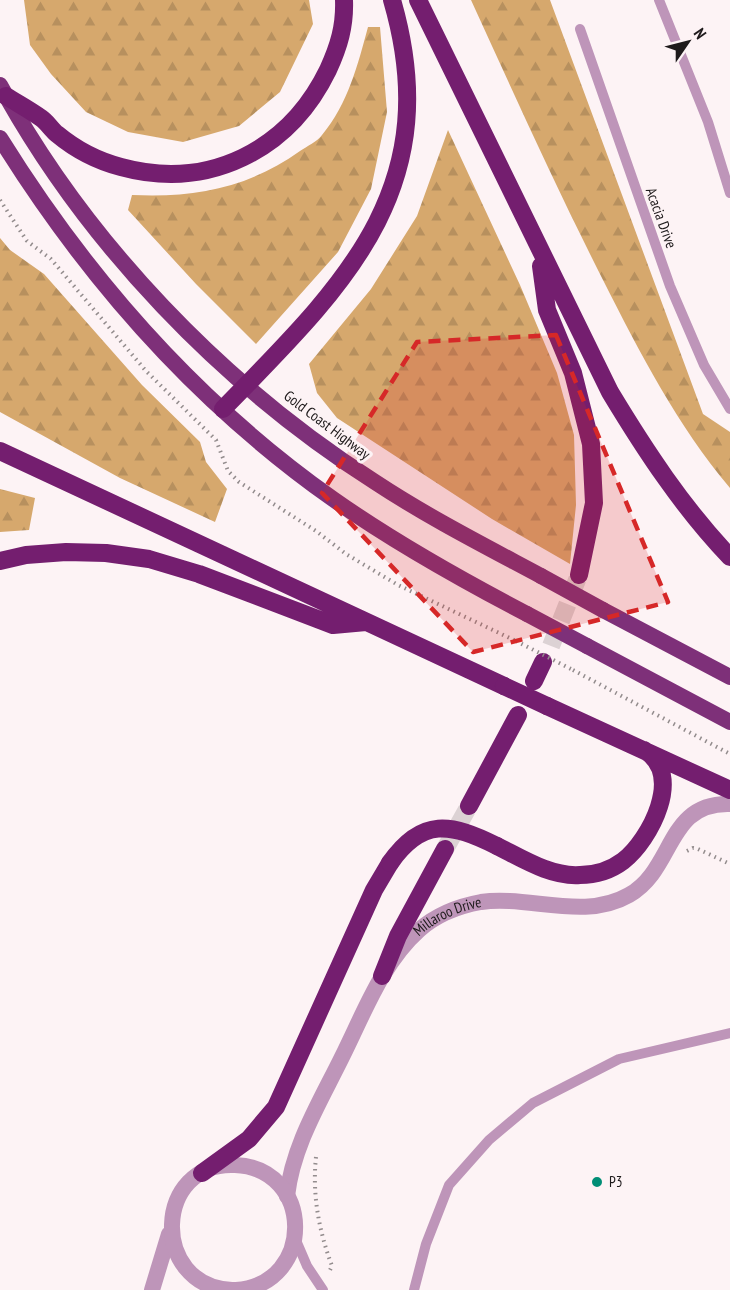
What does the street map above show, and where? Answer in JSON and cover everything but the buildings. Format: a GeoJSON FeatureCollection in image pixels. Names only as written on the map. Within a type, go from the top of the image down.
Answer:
{"type":"FeatureCollection","features":[{"type":"Feature","properties":{"kind":"highway"},"geometry":{"type":"LineString","coordinates":[[3,91],[42,119],[56,134],[85,153],[120,167],[160,174],[207,170],[231,163],[267,145],[303,111],[321,86],[336,55],[342,33],[344,0]]}},
{"type":"Feature","properties":{"kind":"highway"},"geometry":{"type":"LineString","coordinates":[[223,409],[343,279],[380,220],[401,155],[407,106],[405,67],[392,0]]}},
{"type":"Feature","properties":{"kind":"highway"},"geometry":{"type":"LineString","coordinates":[[418,0],[610,392],[638,440],[685,504],[730,557]]}},
{"type":"Feature","properties":{"kind":"highway","name":"Gold Coast Highway"},"geometry":{"type":"LineString","coordinates":[[3,91],[47,161],[124,262],[174,316],[246,385],[374,481],[541,576],[730,677]]}},
{"type":"Feature","properties":{"kind":"highway"},"geometry":{"type":"LineString","coordinates":[[0,138],[51,216],[102,284],[162,351],[223,409],[296,471],[376,528],[431,562],[730,722]]}},
{"type":"Feature","properties":{"kind":"highway"},"geometry":{"type":"LineString","coordinates":[[538,246],[547,310],[573,373],[591,444],[594,503],[579,575]]}},
{"type":"Feature","properties":{"kind":"highway"},"geometry":{"type":"LineString","coordinates":[[0,451],[730,790]]}},
{"type":"Feature","properties":{"kind":"highway"},"geometry":{"type":"LineString","coordinates":[[0,561],[26,555],[66,552],[106,553],[149,559],[199,574],[333,625],[367,622]]}},
{"type":"Feature","properties":{"kind":"highway"},"geometry":{"type":"LineString","coordinates":[[534,681],[547,653]]}},
{"type":"Feature","properties":{"kind":"highway"},"geometry":{"type":"LineString","coordinates":[[469,806],[518,715]]}},
{"type":"Feature","properties":{"kind":"highway"},"geometry":{"type":"LineString","coordinates":[[202,1173],[249,1139],[276,1107],[374,890],[390,863],[412,837],[436,828],[460,831],[535,865],[564,874],[590,875],[621,863],[650,830],[660,805],[661,785],[658,765],[644,750]]}},
{"type":"Feature","properties":{"kind":"highway"},"geometry":{"type":"LineString","coordinates":[[382,976],[398,936],[445,849]]}},
{"type":"Feature","properties":{"kind":"street","name":"Millaroo Drive"},"geometry":{"type":"LineString","coordinates":[[287,1196],[294,1162],[304,1134],[382,976],[418,931],[444,914],[463,906],[502,901],[595,906],[627,896],[645,883],[655,871],[689,815],[706,806],[730,804]]}},
{"type":"Feature","properties":{"kind":"street"},"geometry":{"type":"LineString","coordinates":[[152,1290],[165,1256],[171,1223],[180,1194],[202,1173],[227,1165],[254,1168],[276,1182],[287,1196],[295,1216],[295,1238],[288,1258],[280,1270],[269,1279],[243,1290],[207,1284],[185,1267],[175,1251],[171,1223]]}},
{"type":"Feature","properties":{"kind":"lane"},"geometry":{"type":"LineString","coordinates":[[659,0],[708,122],[730,193]]}},
{"type":"Feature","properties":{"kind":"lane","name":"Acacia Drive"},"geometry":{"type":"LineString","coordinates":[[580,29],[670,286],[704,365],[730,409]]}},
{"type":"Feature","properties":{"kind":"lane"},"geometry":{"type":"LineString","coordinates":[[414,1290],[426,1244],[449,1185],[489,1140],[533,1103],[619,1059],[730,1033]]}},
{"type":"Feature","properties":{"kind":"lane"},"geometry":{"type":"LineString","coordinates":[[295,1238],[320,1286]]}},
{"type":"Feature","properties":{"kind":"path"},"geometry":{"type":"LineString","coordinates":[[516,641],[730,754]]}},
{"type":"Feature","properties":{"kind":"path"},"geometry":{"type":"LineString","coordinates":[[682,858],[693,848],[730,864]]}},
{"type":"Feature","properties":{"kind":"path"},"geometry":{"type":"LineString","coordinates":[[317,1149],[313,1193],[322,1236],[332,1266],[320,1286]]}},
{"type":"Feature","properties":{"kind":"highlighted area"},"geometry":{"type":"Polygon","coordinates":[[[556,335],[668,602],[473,652],[322,493],[417,342],[556,335]]]}},
{"type":"Feature","properties":{"kind":"green space"},"geometry":{"type":"Polygon","coordinates":[[[24,0],[309,0],[313,24],[280,92],[239,126],[183,142],[128,132],[86,112],[51,74],[30,45],[24,0]]]}},
{"type":"Feature","properties":{"kind":"green space"},"geometry":{"type":"Polygon","coordinates":[[[471,0],[550,0],[703,414],[730,432],[730,488],[676,414],[631,334],[569,210],[471,0]]]}},
{"type":"Feature","properties":{"kind":"green space"},"geometry":{"type":"Polygon","coordinates":[[[368,27],[380,27],[387,112],[371,189],[338,252],[256,344],[196,284],[128,210],[132,195],[178,195],[241,182],[280,164],[315,142],[331,123],[345,97],[368,27]]]}},
{"type":"Feature","properties":{"kind":"green space"},"geometry":{"type":"Polygon","coordinates":[[[448,130],[520,285],[557,373],[574,435],[576,505],[570,564],[492,519],[337,418],[317,393],[309,364],[371,289],[417,216],[448,130]]]}},
{"type":"Feature","properties":{"kind":"green space"},"geometry":{"type":"Polygon","coordinates":[[[0,238],[10,250],[44,274],[142,385],[200,442],[206,462],[227,489],[215,522],[120,478],[0,412],[0,238]]]}},
{"type":"Feature","properties":{"kind":"green space"},"geometry":{"type":"Polygon","coordinates":[[[0,489],[35,498],[29,530],[0,532],[0,489]]]}},
{"type":"Feature","properties":{"kind":"tunnel"},"geometry":{"type":"LineString","coordinates":[[551,646],[579,575]]}},
{"type":"Feature","properties":{"kind":"tunnel"},"geometry":{"type":"LineString","coordinates":[[445,849],[469,806]]}},
{"type":"Feature","properties":{"kind":"place","name":"P3"},"geometry":{"type":"Point","coordinates":[597,1182]}}]}
